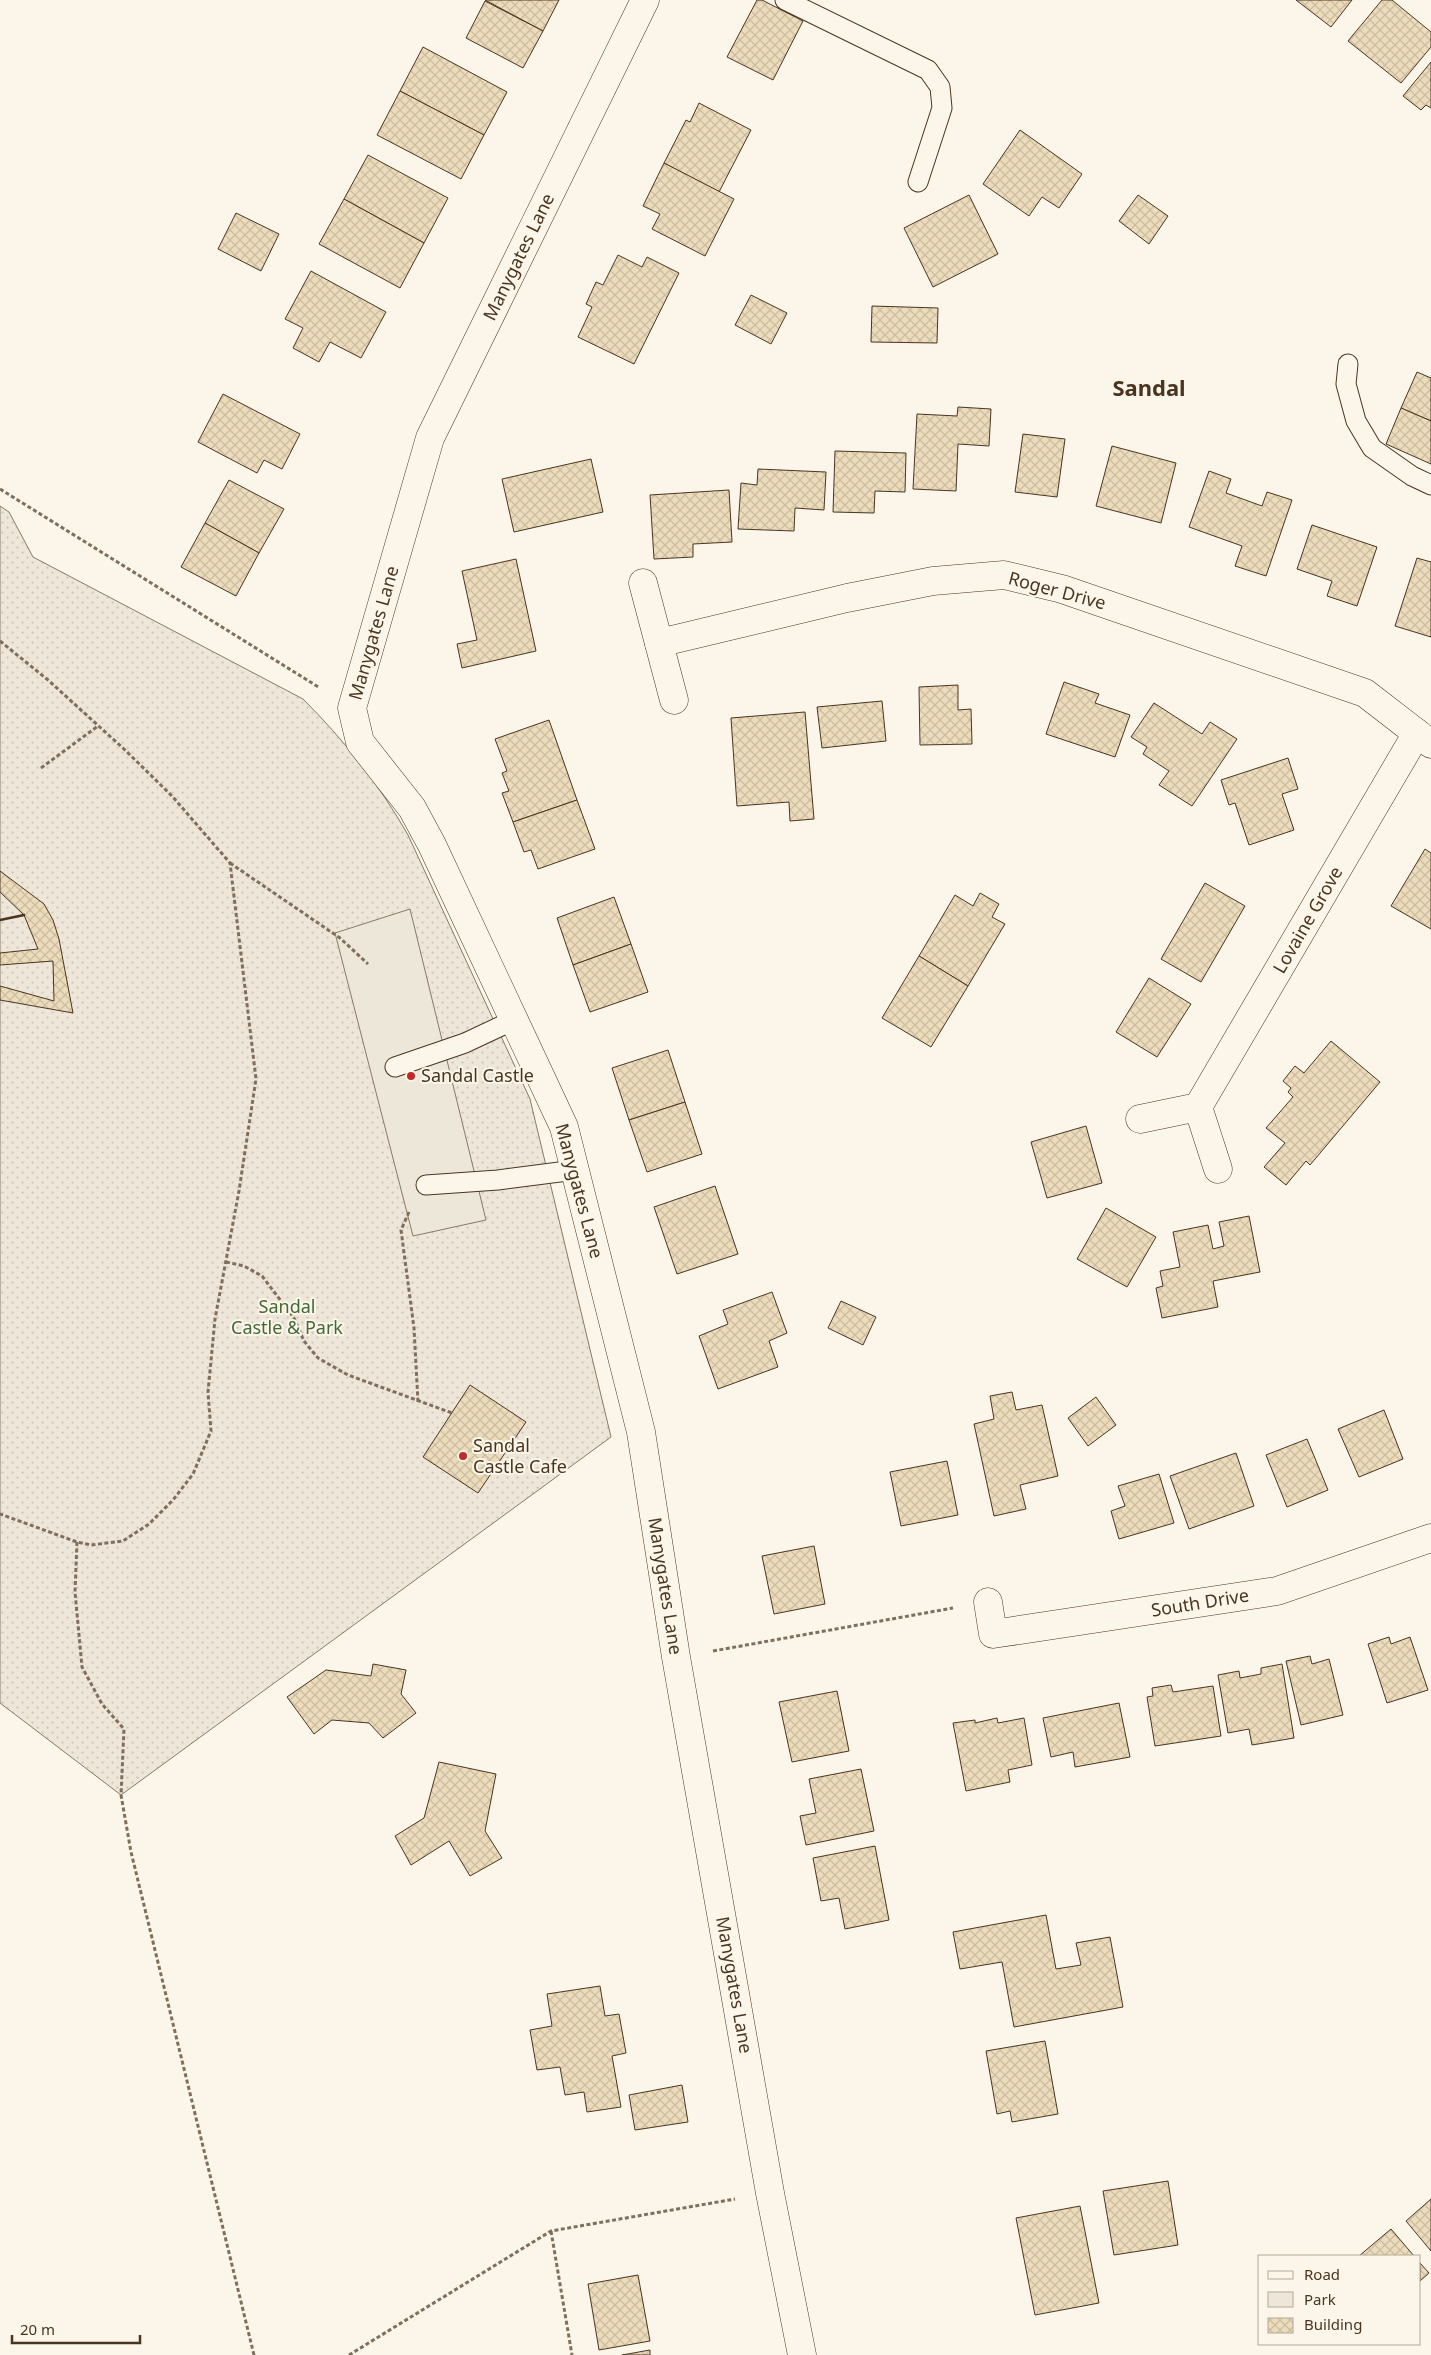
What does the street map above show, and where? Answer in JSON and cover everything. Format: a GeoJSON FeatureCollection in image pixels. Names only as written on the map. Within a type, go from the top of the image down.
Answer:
{"type":"FeatureCollection","features":[{"type":"Feature","properties":{"kind":"street","name":"Manygates Lane"},"geometry":{"type":"LineString","coordinates":[[645,0],[430,438],[352,708],[360,742],[412,808],[432,845],[564,1127],[641,1432],[676,1657],[770,2193],[802,2355]]}},
{"type":"Feature","properties":{"kind":"street","name":"Roger Drive"},"geometry":{"type":"LineString","coordinates":[[659,643],[904,586],[933,581],[1004,575],[1062,588],[1365,693],[1424,738]]}},
{"type":"Feature","properties":{"kind":"street"},"geometry":{"type":"LineString","coordinates":[[643,583],[674,700]]}},
{"type":"Feature","properties":{"kind":"street","name":"Lovaine Grove"},"geometry":{"type":"LineString","coordinates":[[1198,1107],[1424,738]]}},
{"type":"Feature","properties":{"kind":"street"},"geometry":{"type":"LineString","coordinates":[[1140,1119],[1198,1107],[1218,1169]]}},
{"type":"Feature","properties":{"kind":"street","name":"South Drive"},"geometry":{"type":"LineString","coordinates":[[988,1602],[993,1634],[1278,1591],[1431,1538]]}},
{"type":"Feature","properties":{"kind":"lane"},"geometry":{"type":"LineString","coordinates":[[784,0],[928,70],[940,87],[942,108],[918,182]]}},
{"type":"Feature","properties":{"kind":"lane"},"geometry":{"type":"LineString","coordinates":[[1348,364],[1346,384],[1356,421],[1372,448],[1412,476],[1431,485]]}},
{"type":"Feature","properties":{"kind":"lane"},"geometry":{"type":"LineString","coordinates":[[395,1067],[465,1043],[514,1020]]}},
{"type":"Feature","properties":{"kind":"lane"},"geometry":{"type":"LineString","coordinates":[[426,1185],[498,1180],[575,1170]]}},
{"type":"Feature","properties":{"kind":"path"},"geometry":{"type":"LineString","coordinates":[[0,489],[352,708]]}},
{"type":"Feature","properties":{"kind":"path"},"geometry":{"type":"LineString","coordinates":[[0,641],[48,680],[172,796],[230,863],[340,938],[368,964]]}},
{"type":"Feature","properties":{"kind":"path"},"geometry":{"type":"LineString","coordinates":[[41,768],[98,726]]}},
{"type":"Feature","properties":{"kind":"path"},"geometry":{"type":"LineString","coordinates":[[0,1514],[77,1542],[91,1545],[123,1541],[149,1524],[173,1500],[193,1474],[211,1431],[208,1392],[215,1319],[239,1191],[256,1079],[230,863]]}},
{"type":"Feature","properties":{"kind":"path"},"geometry":{"type":"LineString","coordinates":[[417,1211],[409,1212],[401,1230],[414,1328],[418,1402]]}},
{"type":"Feature","properties":{"kind":"path"},"geometry":{"type":"LineString","coordinates":[[226,1262],[244,1266],[262,1276],[294,1318],[304,1341],[318,1358],[348,1375],[452,1413]]}},
{"type":"Feature","properties":{"kind":"path"},"geometry":{"type":"LineString","coordinates":[[77,1542],[75,1592],[82,1667],[102,1704],[124,1729],[121,1795],[131,1852],[254,2355]]}},
{"type":"Feature","properties":{"kind":"path"},"geometry":{"type":"LineString","coordinates":[[676,1657],[988,1602]]}},
{"type":"Feature","properties":{"kind":"path"},"geometry":{"type":"LineString","coordinates":[[349,2355],[552,2230],[770,2193]]}},
{"type":"Feature","properties":{"kind":"path"},"geometry":{"type":"LineString","coordinates":[[552,2230],[572,2355]]}},
{"type":"Feature","properties":{"kind":"green space","name":"Sandal Castle & Park"},"geometry":{"type":"Polygon","coordinates":[[[0,506],[9,512],[33,557],[303,699],[347,747],[373,780],[397,816],[408,835],[530,1099],[611,1437],[121,1795],[0,1703],[0,506]]]}},
{"type":"Feature","properties":{"kind":"shaded area","name":"Sandal Castle"},"geometry":{"type":"Polygon","coordinates":[[[410,909],[486,1220],[413,1236],[335,933],[410,909]]]}},
{"type":"Feature","properties":{"kind":"building"},"geometry":{"type":"Polygon","coordinates":[[[485,0],[559,0],[543,31],[485,0]]]}},
{"type":"Feature","properties":{"kind":"building"},"geometry":{"type":"Polygon","coordinates":[[[757,0],[762,0],[803,21],[773,80],[727,57],[757,0]]]}},
{"type":"Feature","properties":{"kind":"building"},"geometry":{"type":"Polygon","coordinates":[[[1296,0],[1352,0],[1331,27],[1296,0]]]}},
{"type":"Feature","properties":{"kind":"building"},"geometry":{"type":"Polygon","coordinates":[[[1382,0],[1392,0],[1431,32],[1431,47],[1401,83],[1348,41],[1382,0]]]}},
{"type":"Feature","properties":{"kind":"building"},"geometry":{"type":"Polygon","coordinates":[[[485,1],[543,31],[523,68],[466,38],[485,1]]]}},
{"type":"Feature","properties":{"kind":"building"},"geometry":{"type":"Polygon","coordinates":[[[423,47],[507,92],[484,135],[400,91],[423,47]]]}},
{"type":"Feature","properties":{"kind":"building"},"geometry":{"type":"Polygon","coordinates":[[[1431,62],[1431,108],[1426,105],[1421,110],[1403,96],[1431,62]]]}},
{"type":"Feature","properties":{"kind":"building"},"geometry":{"type":"Polygon","coordinates":[[[400,91],[484,135],[461,179],[377,135],[400,91]]]}},
{"type":"Feature","properties":{"kind":"building"},"geometry":{"type":"Polygon","coordinates":[[[699,103],[751,130],[719,192],[664,163],[686,120],[690,122],[699,103]]]}},
{"type":"Feature","properties":{"kind":"building"},"geometry":{"type":"Polygon","coordinates":[[[1020,130],[1082,174],[1059,208],[1042,197],[1029,216],[983,184],[1020,130]]]}},
{"type":"Feature","properties":{"kind":"building"},"geometry":{"type":"Polygon","coordinates":[[[368,155],[448,198],[424,243],[344,199],[368,155]]]}},
{"type":"Feature","properties":{"kind":"building"},"geometry":{"type":"Polygon","coordinates":[[[664,163],[734,199],[705,256],[652,229],[660,214],[643,206],[664,163]]]}},
{"type":"Feature","properties":{"kind":"building"},"geometry":{"type":"Polygon","coordinates":[[[969,195],[998,254],[933,287],[904,228],[969,195]]]}},
{"type":"Feature","properties":{"kind":"building"},"geometry":{"type":"Polygon","coordinates":[[[1138,195],[1168,216],[1149,244],[1119,221],[1138,195]]]}},
{"type":"Feature","properties":{"kind":"building"},"geometry":{"type":"Polygon","coordinates":[[[344,199],[424,243],[400,288],[319,244],[344,199]]]}},
{"type":"Feature","properties":{"kind":"building"},"geometry":{"type":"Polygon","coordinates":[[[236,213],[279,234],[261,271],[218,249],[236,213]]]}},
{"type":"Feature","properties":{"kind":"building"},"geometry":{"type":"Polygon","coordinates":[[[618,255],[642,267],[647,257],[679,273],[634,364],[578,337],[592,307],[586,304],[596,282],[603,285],[618,255]]]}},
{"type":"Feature","properties":{"kind":"building"},"geometry":{"type":"Polygon","coordinates":[[[311,271],[386,312],[361,358],[330,342],[319,362],[293,348],[303,328],[285,319],[311,271]]]}},
{"type":"Feature","properties":{"kind":"building"},"geometry":{"type":"Polygon","coordinates":[[[751,295],[787,313],[771,344],[735,325],[751,295]]]}},
{"type":"Feature","properties":{"kind":"building"},"geometry":{"type":"Polygon","coordinates":[[[872,306],[938,308],[937,343],[871,342],[872,306]]]}},
{"type":"Feature","properties":{"kind":"building"},"geometry":{"type":"Polygon","coordinates":[[[1417,372],[1431,378],[1431,421],[1401,408],[1417,372]]]}},
{"type":"Feature","properties":{"kind":"building"},"geometry":{"type":"Polygon","coordinates":[[[223,394],[300,434],[282,469],[264,460],[257,473],[198,442],[223,394]]]}},
{"type":"Feature","properties":{"kind":"building"},"geometry":{"type":"Polygon","coordinates":[[[958,407],[991,409],[989,446],[958,444],[956,491],[913,489],[917,414],[957,416],[958,407]]]}},
{"type":"Feature","properties":{"kind":"building"},"geometry":{"type":"Polygon","coordinates":[[[1401,408],[1431,421],[1431,464],[1386,444],[1401,408]]]}},
{"type":"Feature","properties":{"kind":"building"},"geometry":{"type":"Polygon","coordinates":[[[1023,434],[1065,439],[1057,497],[1015,492],[1023,434]]]}},
{"type":"Feature","properties":{"kind":"building"},"geometry":{"type":"Polygon","coordinates":[[[1112,446],[1176,463],[1161,523],[1096,506],[1112,446]]]}},
{"type":"Feature","properties":{"kind":"building"},"geometry":{"type":"Polygon","coordinates":[[[835,451],[906,453],[905,492],[875,491],[874,513],[833,512],[835,451]]]}},
{"type":"Feature","properties":{"kind":"building"},"geometry":{"type":"Polygon","coordinates":[[[591,459],[603,512],[514,532],[502,479],[591,459]]]}},
{"type":"Feature","properties":{"kind":"building"},"geometry":{"type":"Polygon","coordinates":[[[758,469],[826,472],[824,510],[795,508],[794,531],[738,529],[741,483],[757,485],[758,469]]]}},
{"type":"Feature","properties":{"kind":"building"},"geometry":{"type":"Polygon","coordinates":[[[1209,471],[1231,479],[1226,493],[1262,506],[1267,492],[1292,500],[1266,576],[1235,566],[1242,546],[1189,527],[1209,471]]]}},
{"type":"Feature","properties":{"kind":"building"},"geometry":{"type":"Polygon","coordinates":[[[229,480],[284,509],[259,553],[205,523],[229,480]]]}},
{"type":"Feature","properties":{"kind":"building"},"geometry":{"type":"Polygon","coordinates":[[[729,490],[732,542],[693,544],[693,557],[654,559],[650,495],[729,490]]]}},
{"type":"Feature","properties":{"kind":"building"},"geometry":{"type":"Polygon","coordinates":[[[205,523],[259,553],[236,596],[181,567],[205,523]]]}},
{"type":"Feature","properties":{"kind":"building"},"geometry":{"type":"Polygon","coordinates":[[[1312,525],[1377,547],[1357,606],[1327,596],[1332,581],[1297,569],[1312,525]]]}},
{"type":"Feature","properties":{"kind":"building"},"geometry":{"type":"Polygon","coordinates":[[[1417,558],[1431,562],[1431,637],[1395,626],[1417,558]]]}},
{"type":"Feature","properties":{"kind":"building"},"geometry":{"type":"Polygon","coordinates":[[[516,559],[536,651],[462,668],[457,644],[477,640],[462,571],[516,559]]]}},
{"type":"Feature","properties":{"kind":"building"},"geometry":{"type":"Polygon","coordinates":[[[1064,682],[1099,694],[1095,703],[1130,715],[1115,757],[1046,734],[1064,682]]]}},
{"type":"Feature","properties":{"kind":"building"},"geometry":{"type":"Polygon","coordinates":[[[958,685],[958,710],[971,709],[972,744],[920,745],[919,687],[958,685]]]}},
{"type":"Feature","properties":{"kind":"building"},"geometry":{"type":"Polygon","coordinates":[[[882,701],[886,741],[822,748],[817,707],[882,701]]]}},
{"type":"Feature","properties":{"kind":"building"},"geometry":{"type":"Polygon","coordinates":[[[1154,703],[1202,734],[1210,722],[1237,739],[1192,806],[1159,785],[1169,771],[1143,754],[1147,747],[1131,737],[1154,703]]]}},
{"type":"Feature","properties":{"kind":"building"},"geometry":{"type":"Polygon","coordinates":[[[805,712],[814,819],[790,821],[789,802],[737,806],[731,718],[805,712]]]}},
{"type":"Feature","properties":{"kind":"building"},"geometry":{"type":"Polygon","coordinates":[[[549,720],[577,800],[513,822],[502,793],[509,791],[502,773],[507,771],[495,739],[549,720]]]}},
{"type":"Feature","properties":{"kind":"building"},"geometry":{"type":"Polygon","coordinates":[[[1288,758],[1298,789],[1282,794],[1294,830],[1249,845],[1235,803],[1229,805],[1221,780],[1288,758]]]}},
{"type":"Feature","properties":{"kind":"building"},"geometry":{"type":"Polygon","coordinates":[[[577,800],[595,849],[538,869],[531,850],[524,852],[513,822],[577,800]]]}},
{"type":"Feature","properties":{"kind":"building"},"geometry":{"type":"Polygon","coordinates":[[[1425,849],[1431,853],[1431,929],[1391,906],[1425,849]]]}},
{"type":"Feature","properties":{"kind":"building"},"geometry":{"type":"Polygon","coordinates":[[[0,871],[44,904],[53,920],[59,939],[73,1013],[0,1000],[0,986],[54,1001],[53,961],[0,965],[0,953],[38,949],[24,915],[0,892],[0,871]]]}},
{"type":"Feature","properties":{"kind":"building"},"geometry":{"type":"Polygon","coordinates":[[[1205,883],[1245,906],[1201,982],[1161,959],[1205,883]]]}},
{"type":"Feature","properties":{"kind":"building"},"geometry":{"type":"Polygon","coordinates":[[[980,893],[999,904],[992,917],[1005,924],[968,986],[919,956],[955,895],[973,906],[980,893]]]}},
{"type":"Feature","properties":{"kind":"building"},"geometry":{"type":"Polygon","coordinates":[[[614,897],[631,944],[573,965],[557,918],[614,897]]]}},
{"type":"Feature","properties":{"kind":"building"},"geometry":{"type":"Polygon","coordinates":[[[631,944],[648,992],[590,1012],[573,965],[631,944]]]}},
{"type":"Feature","properties":{"kind":"building"},"geometry":{"type":"Polygon","coordinates":[[[919,956],[968,986],[931,1047],[882,1018],[919,956]]]}},
{"type":"Feature","properties":{"kind":"building"},"geometry":{"type":"Polygon","coordinates":[[[1149,978],[1191,1004],[1157,1057],[1116,1032],[1149,978]]]}},
{"type":"Feature","properties":{"kind":"building"},"geometry":{"type":"Polygon","coordinates":[[[1331,1041],[1380,1082],[1310,1165],[1306,1161],[1286,1185],[1264,1167],[1285,1143],[1266,1128],[1293,1097],[1288,1092],[1291,1088],[1283,1081],[1295,1066],[1304,1073],[1331,1041]]]}},
{"type":"Feature","properties":{"kind":"building"},"geometry":{"type":"Polygon","coordinates":[[[668,1050],[685,1102],[629,1120],[612,1068],[668,1050]]]}},
{"type":"Feature","properties":{"kind":"building"},"geometry":{"type":"Polygon","coordinates":[[[685,1102],[702,1154],[647,1172],[629,1120],[685,1102]]]}},
{"type":"Feature","properties":{"kind":"building"},"geometry":{"type":"Polygon","coordinates":[[[1086,1126],[1102,1183],[1047,1198],[1031,1142],[1086,1126]]]}},
{"type":"Feature","properties":{"kind":"building"},"geometry":{"type":"Polygon","coordinates":[[[715,1186],[738,1254],[677,1274],[654,1207],[715,1186]]]}},
{"type":"Feature","properties":{"kind":"building"},"geometry":{"type":"Polygon","coordinates":[[[1106,1208],[1156,1237],[1127,1287],[1077,1259],[1106,1208]]]}},
{"type":"Feature","properties":{"kind":"building"},"geometry":{"type":"Polygon","coordinates":[[[1249,1216],[1260,1272],[1213,1281],[1218,1307],[1162,1318],[1156,1288],[1163,1286],[1160,1271],[1180,1267],[1173,1232],[1208,1225],[1213,1249],[1224,1246],[1219,1222],[1249,1216]]]}},
{"type":"Feature","properties":{"kind":"building"},"geometry":{"type":"Polygon","coordinates":[[[772,1292],[787,1333],[769,1341],[778,1367],[718,1389],[699,1336],[728,1324],[723,1310],[772,1292]]]}},
{"type":"Feature","properties":{"kind":"building"},"geometry":{"type":"Polygon","coordinates":[[[841,1301],[876,1317],[863,1345],[828,1328],[841,1301]]]}},
{"type":"Feature","properties":{"kind":"building"},"geometry":{"type":"Polygon","coordinates":[[[470,1385],[526,1422],[478,1493],[423,1457],[470,1385]]]}},
{"type":"Feature","properties":{"kind":"building"},"geometry":{"type":"Polygon","coordinates":[[[1012,1392],[1016,1410],[1042,1405],[1058,1476],[1020,1485],[1026,1509],[994,1516],[974,1424],[994,1419],[990,1396],[1012,1392]]]}},
{"type":"Feature","properties":{"kind":"building"},"geometry":{"type":"Polygon","coordinates":[[[1096,1397],[1116,1425],[1088,1446],[1068,1418],[1096,1397]]]}},
{"type":"Feature","properties":{"kind":"building"},"geometry":{"type":"Polygon","coordinates":[[[1384,1410],[1403,1459],[1359,1477],[1338,1429],[1384,1410]]]}},
{"type":"Feature","properties":{"kind":"building"},"geometry":{"type":"Polygon","coordinates":[[[1307,1439],[1328,1490],[1287,1507],[1266,1455],[1307,1439]]]}},
{"type":"Feature","properties":{"kind":"building"},"geometry":{"type":"Polygon","coordinates":[[[1236,1453],[1254,1506],[1189,1529],[1170,1476],[1236,1453]]]}},
{"type":"Feature","properties":{"kind":"building"},"geometry":{"type":"Polygon","coordinates":[[[947,1461],[958,1515],[901,1526],[890,1472],[947,1461]]]}},
{"type":"Feature","properties":{"kind":"building"},"geometry":{"type":"Polygon","coordinates":[[[1159,1474],[1174,1523],[1119,1539],[1111,1511],[1125,1506],[1118,1486],[1159,1474]]]}},
{"type":"Feature","properties":{"kind":"building"},"geometry":{"type":"Polygon","coordinates":[[[814,1546],[825,1604],[774,1614],[762,1556],[814,1546]]]}},
{"type":"Feature","properties":{"kind":"building"},"geometry":{"type":"Polygon","coordinates":[[[1389,1637],[1391,1644],[1410,1637],[1428,1690],[1387,1703],[1368,1644],[1389,1637]]]}},
{"type":"Feature","properties":{"kind":"building"},"geometry":{"type":"Polygon","coordinates":[[[1310,1656],[1312,1664],[1329,1659],[1343,1715],[1301,1725],[1286,1661],[1310,1656]]]}},
{"type":"Feature","properties":{"kind":"building"},"geometry":{"type":"Polygon","coordinates":[[[373,1664],[406,1670],[401,1694],[416,1713],[383,1738],[369,1723],[332,1720],[314,1734],[287,1697],[326,1670],[371,1676],[373,1664]]]}},
{"type":"Feature","properties":{"kind":"building"},"geometry":{"type":"Polygon","coordinates":[[[1282,1664],[1294,1738],[1252,1745],[1249,1729],[1228,1733],[1218,1675],[1239,1671],[1240,1678],[1261,1674],[1261,1668],[1282,1664]]]}},
{"type":"Feature","properties":{"kind":"building"},"geometry":{"type":"Polygon","coordinates":[[[1171,1685],[1173,1692],[1213,1686],[1221,1736],[1155,1746],[1147,1697],[1153,1696],[1152,1688],[1171,1685]]]}},
{"type":"Feature","properties":{"kind":"building"},"geometry":{"type":"Polygon","coordinates":[[[837,1691],[849,1751],[792,1762],[779,1702],[837,1691]]]}},
{"type":"Feature","properties":{"kind":"building"},"geometry":{"type":"Polygon","coordinates":[[[1119,1703],[1130,1757],[1075,1767],[1073,1752],[1051,1757],[1043,1718],[1119,1703]]]}},
{"type":"Feature","properties":{"kind":"building"},"geometry":{"type":"Polygon","coordinates":[[[997,1718],[998,1723],[1024,1718],[1032,1765],[1008,1770],[1010,1782],[966,1791],[953,1723],[975,1720],[975,1723],[997,1718]]]}},
{"type":"Feature","properties":{"kind":"building"},"geometry":{"type":"Polygon","coordinates":[[[439,1762],[496,1774],[485,1831],[502,1858],[470,1876],[449,1841],[411,1865],[395,1836],[424,1818],[439,1762]]]}},
{"type":"Feature","properties":{"kind":"building"},"geometry":{"type":"Polygon","coordinates":[[[861,1769],[874,1831],[806,1845],[800,1816],[816,1813],[809,1779],[861,1769]]]}},
{"type":"Feature","properties":{"kind":"building"},"geometry":{"type":"Polygon","coordinates":[[[875,1846],[889,1920],[845,1929],[839,1898],[821,1901],[813,1858],[875,1846]]]}},
{"type":"Feature","properties":{"kind":"building"},"geometry":{"type":"Polygon","coordinates":[[[1046,1915],[1056,1969],[1081,1965],[1076,1943],[1110,1937],[1123,2007],[1014,2027],[1002,1962],[960,1969],[953,1932],[1046,1915]]]}},
{"type":"Feature","properties":{"kind":"building"},"geometry":{"type":"Polygon","coordinates":[[[600,1986],[605,2016],[619,2014],[626,2053],[612,2056],[621,2107],[587,2112],[584,2092],[565,2095],[560,2067],[537,2070],[530,2030],[552,2026],[547,1994],[600,1986]]]}},
{"type":"Feature","properties":{"kind":"building"},"geometry":{"type":"Polygon","coordinates":[[[1045,2041],[1058,2114],[1012,2122],[1010,2111],[997,2114],[986,2051],[1045,2041]]]}},
{"type":"Feature","properties":{"kind":"building"},"geometry":{"type":"Polygon","coordinates":[[[682,2085],[688,2122],[635,2130],[629,2095],[682,2085]]]}},
{"type":"Feature","properties":{"kind":"building"},"geometry":{"type":"Polygon","coordinates":[[[1168,2181],[1178,2245],[1114,2255],[1103,2191],[1168,2181]]]}},
{"type":"Feature","properties":{"kind":"building"},"geometry":{"type":"Polygon","coordinates":[[[1431,2199],[1431,2251],[1406,2221],[1431,2199]]]}},
{"type":"Feature","properties":{"kind":"building"},"geometry":{"type":"Polygon","coordinates":[[[1080,2206],[1099,2303],[1035,2315],[1016,2218],[1080,2206]]]}},
{"type":"Feature","properties":{"kind":"building"},"geometry":{"type":"Polygon","coordinates":[[[1391,2229],[1413,2255],[1360,2255],[1391,2229]]]}},
{"type":"Feature","properties":{"kind":"building"},"geometry":{"type":"Polygon","coordinates":[[[1421,2264],[1429,2273],[1421,2280],[1421,2264]]]}},
{"type":"Feature","properties":{"kind":"building"},"geometry":{"type":"Polygon","coordinates":[[[638,2275],[650,2341],[599,2350],[588,2284],[638,2275]]]}},
{"type":"Feature","properties":{"kind":"building"},"geometry":{"type":"Polygon","coordinates":[[[650,2350],[650,2355],[622,2355],[650,2350]]]}},
{"type":"Feature","properties":{"kind":"wall"},"geometry":{"type":"LineString","coordinates":[[0,920],[24,915]]}},
{"type":"Feature","properties":{"kind":"place","name":"Sandal Castle"},"geometry":{"type":"Point","coordinates":[411,1076]}},
{"type":"Feature","properties":{"kind":"place","name":"Sandal Castle Cafe"},"geometry":{"type":"Point","coordinates":[463,1456]}},
{"type":"Feature","properties":{"kind":"district","name":"Sandal"},"geometry":{"type":"Point","coordinates":[1149,388]}}]}
